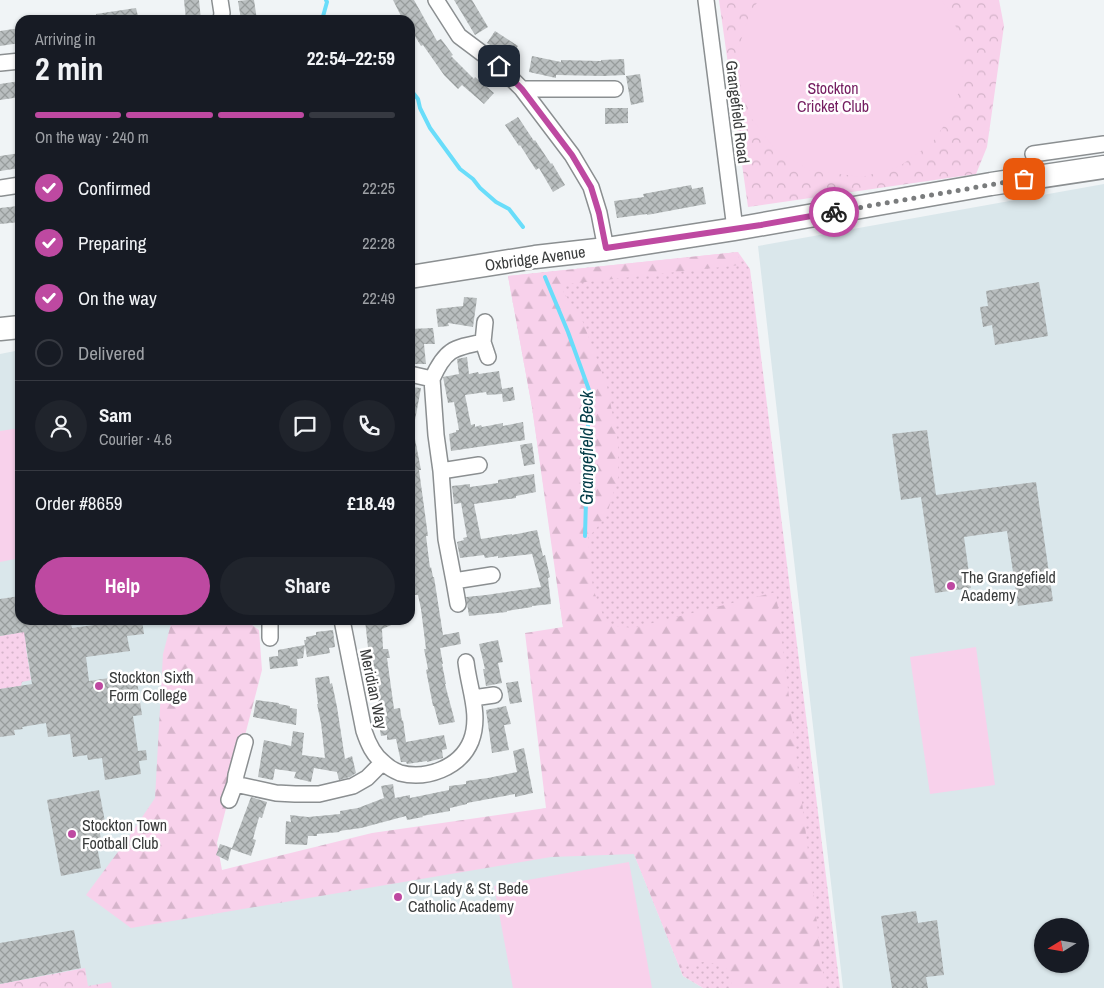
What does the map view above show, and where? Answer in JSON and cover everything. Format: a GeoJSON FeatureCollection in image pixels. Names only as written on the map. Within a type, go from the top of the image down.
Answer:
{"type":"FeatureCollection","features":[{"type":"Feature","properties":{"kind":"main road","name":"Oxbridge Avenue"},"geometry":{"type":"LineString","coordinates":[[415,276],[735,229],[991,184],[1104,167]]}},
{"type":"Feature","properties":{"kind":"main road"},"geometry":{"type":"LineString","coordinates":[[0,329],[15,328]]}},
{"type":"Feature","properties":{"kind":"street"},"geometry":{"type":"LineString","coordinates":[[220,0],[222,15]]}},
{"type":"Feature","properties":{"kind":"street"},"geometry":{"type":"LineString","coordinates":[[436,0],[459,36],[499,66],[522,89],[572,155],[591,187],[599,213],[606,248]]}},
{"type":"Feature","properties":{"kind":"street","name":"Grangefield Road"},"geometry":{"type":"LineString","coordinates":[[706,0],[735,229]]}},
{"type":"Feature","properties":{"kind":"street"},"geometry":{"type":"LineString","coordinates":[[0,63],[15,61]]}},
{"type":"Feature","properties":{"kind":"street"},"geometry":{"type":"LineString","coordinates":[[522,89],[615,89]]}},
{"type":"Feature","properties":{"kind":"street"},"geometry":{"type":"LineString","coordinates":[[1033,154],[1104,144]]}},
{"type":"Feature","properties":{"kind":"street"},"geometry":{"type":"LineString","coordinates":[[0,188],[15,186]]}},
{"type":"Feature","properties":{"kind":"street"},"geometry":{"type":"LineString","coordinates":[[458,604],[446,539],[442,471],[436,435],[432,379],[440,363],[449,353],[463,346],[485,349],[485,322]]}},
{"type":"Feature","properties":{"kind":"street"},"geometry":{"type":"LineString","coordinates":[[415,375],[432,379]]}},
{"type":"Feature","properties":{"kind":"street"},"geometry":{"type":"LineString","coordinates":[[442,471],[479,465]]}},
{"type":"Feature","properties":{"kind":"street"},"geometry":{"type":"LineString","coordinates":[[454,581],[492,575]]}},
{"type":"Feature","properties":{"kind":"street"},"geometry":{"type":"LineString","coordinates":[[270,638],[273,625]]}},
{"type":"Feature","properties":{"kind":"street","name":"Meridian Way"},"geometry":{"type":"LineString","coordinates":[[343,625],[364,731],[371,749],[383,762],[399,773],[417,775],[435,773],[450,766],[460,758],[470,742],[475,722],[473,698],[468,681],[466,662]]}},
{"type":"Feature","properties":{"kind":"street"},"geometry":{"type":"LineString","coordinates":[[473,698],[494,695]]}},
{"type":"Feature","properties":{"kind":"street"},"geometry":{"type":"LineString","coordinates":[[229,800],[235,784],[245,742]]}},
{"type":"Feature","properties":{"kind":"street"},"geometry":{"type":"LineString","coordinates":[[235,784],[276,793],[319,794],[352,786],[367,778],[383,762]]}},
{"type":"Feature","properties":{"kind":"shaded area","name":"The Grangefield Academy"},"geometry":{"type":"Polygon","coordinates":[[[1104,184],[1104,988],[843,988],[758,246],[1104,184]]]}},
{"type":"Feature","properties":{"kind":"shaded area"},"geometry":{"type":"Polygon","coordinates":[[[15,351],[15,625],[201,625],[164,894],[546,808],[634,854],[683,976],[703,988],[0,988],[0,354],[15,351]]]}},
{"type":"Feature","properties":{"kind":"green space","name":"Stockton Cricket Club"},"geometry":{"type":"Polygon","coordinates":[[[719,0],[999,0],[1004,26],[987,147],[976,174],[748,207],[719,0]]]}},
{"type":"Feature","properties":{"kind":"green space","name":"Stockton Cricket Club"},"geometry":{"type":"Polygon","coordinates":[[[759,0],[941,0],[951,12],[963,49],[963,73],[954,111],[932,143],[900,166],[862,177],[809,170],[775,149],[751,118],[739,81],[738,49],[751,11],[759,0]]]}},
{"type":"Feature","properties":{"kind":"green space"},"geometry":{"type":"Polygon","coordinates":[[[738,252],[750,269],[840,988],[703,988],[683,976],[634,854],[563,627],[532,407],[508,276],[738,252]]]}},
{"type":"Feature","properties":{"kind":"green space"},"geometry":{"type":"Polygon","coordinates":[[[738,252],[740,265],[559,285],[583,322],[607,386],[618,442],[618,478],[606,517],[588,538],[593,589],[607,625],[633,628],[776,592],[825,988],[733,988],[725,965],[703,962],[680,968],[634,854],[551,857],[131,928],[86,895],[155,798],[163,654],[171,625],[252,625],[259,630],[262,670],[217,843],[222,870],[372,833],[546,808],[525,633],[563,627],[532,407],[508,276],[738,252]]]}},
{"type":"Feature","properties":{"kind":"green space"},"geometry":{"type":"Polygon","coordinates":[[[15,429],[15,559],[0,562],[0,431],[15,429]]]}},
{"type":"Feature","properties":{"kind":"green space"},"geometry":{"type":"Polygon","coordinates":[[[28,631],[26,648],[31,680],[22,682],[21,686],[0,689],[0,636],[28,631]]]}},
{"type":"Feature","properties":{"kind":"green space"},"geometry":{"type":"Polygon","coordinates":[[[976,647],[995,785],[930,794],[910,657],[976,647]]]}},
{"type":"Feature","properties":{"kind":"green space"},"geometry":{"type":"Polygon","coordinates":[[[629,862],[652,988],[513,988],[494,886],[629,862]]]}},
{"type":"Feature","properties":{"kind":"green space"},"geometry":{"type":"Polygon","coordinates":[[[85,968],[88,986],[111,982],[112,988],[0,988],[0,984],[85,968]]]}},
{"type":"Feature","properties":{"kind":"building"},"geometry":{"type":"Polygon","coordinates":[[[184,0],[199,0],[200,15],[186,15],[184,0]]]}},
{"type":"Feature","properties":{"kind":"building"},"geometry":{"type":"Polygon","coordinates":[[[254,0],[256,15],[240,15],[238,1],[254,0]]]}},
{"type":"Feature","properties":{"kind":"building"},"geometry":{"type":"Polygon","coordinates":[[[393,0],[414,0],[437,41],[441,39],[453,55],[451,56],[474,79],[475,77],[494,93],[484,104],[462,85],[458,89],[444,75],[423,45],[421,46],[415,36],[415,15],[400,15],[393,0]]]}},
{"type":"Feature","properties":{"kind":"building"},"geometry":{"type":"Polygon","coordinates":[[[454,0],[472,0],[488,27],[475,35],[454,0]]]}},
{"type":"Feature","properties":{"kind":"building"},"geometry":{"type":"Polygon","coordinates":[[[136,8],[138,15],[96,15],[136,8]]]}},
{"type":"Feature","properties":{"kind":"building"},"geometry":{"type":"Polygon","coordinates":[[[15,29],[15,44],[0,46],[0,31],[15,29]]]}},
{"type":"Feature","properties":{"kind":"building"},"geometry":{"type":"Polygon","coordinates":[[[495,31],[518,46],[510,58],[487,43],[495,31]]]}},
{"type":"Feature","properties":{"kind":"building"},"geometry":{"type":"Polygon","coordinates":[[[532,56],[561,62],[561,60],[601,61],[624,59],[625,75],[556,75],[556,78],[529,72],[532,56]]]}},
{"type":"Feature","properties":{"kind":"building"},"geometry":{"type":"Polygon","coordinates":[[[640,74],[644,102],[631,105],[626,76],[640,74]]]}},
{"type":"Feature","properties":{"kind":"building"},"geometry":{"type":"Polygon","coordinates":[[[15,82],[15,98],[0,100],[0,84],[15,82]]]}},
{"type":"Feature","properties":{"kind":"building"},"geometry":{"type":"Polygon","coordinates":[[[605,108],[628,108],[628,123],[605,124],[605,108]]]}},
{"type":"Feature","properties":{"kind":"building"},"geometry":{"type":"Polygon","coordinates":[[[518,117],[552,163],[565,185],[553,192],[539,168],[536,170],[505,125],[518,117]]]}},
{"type":"Feature","properties":{"kind":"building"},"geometry":{"type":"Polygon","coordinates":[[[15,154],[15,169],[0,171],[0,156],[15,154]]]}},
{"type":"Feature","properties":{"kind":"building"},"geometry":{"type":"Polygon","coordinates":[[[691,185],[692,189],[703,187],[706,204],[647,215],[617,218],[614,201],[644,197],[643,194],[691,185]]]}},
{"type":"Feature","properties":{"kind":"building"},"geometry":{"type":"Polygon","coordinates":[[[15,206],[15,222],[0,224],[0,208],[15,206]]]}},
{"type":"Feature","properties":{"kind":"building"},"geometry":{"type":"Polygon","coordinates":[[[1039,282],[1048,336],[995,345],[992,325],[983,327],[980,307],[988,306],[986,291],[1039,282]]]}},
{"type":"Feature","properties":{"kind":"building"},"geometry":{"type":"Polygon","coordinates":[[[464,297],[477,298],[473,327],[448,323],[449,326],[438,327],[436,309],[463,306],[464,297]]]}},
{"type":"Feature","properties":{"kind":"building"},"geometry":{"type":"Polygon","coordinates":[[[433,328],[435,344],[424,344],[426,364],[415,364],[415,329],[433,328]]]}},
{"type":"Feature","properties":{"kind":"building"},"geometry":{"type":"Polygon","coordinates":[[[467,357],[469,374],[499,371],[502,389],[513,387],[515,400],[503,402],[502,394],[487,395],[486,392],[465,395],[471,425],[475,424],[475,427],[481,425],[482,427],[503,423],[503,426],[523,422],[525,440],[451,451],[449,434],[459,430],[454,402],[448,403],[443,377],[459,374],[457,359],[467,357]]]}},
{"type":"Feature","properties":{"kind":"building"},"geometry":{"type":"Polygon","coordinates":[[[415,387],[421,388],[415,420],[415,387]]]}},
{"type":"Feature","properties":{"kind":"building"},"geometry":{"type":"Polygon","coordinates":[[[927,430],[936,495],[1036,482],[1053,601],[1018,606],[1007,531],[964,537],[971,588],[935,593],[921,497],[901,500],[892,434],[927,430]]]}},
{"type":"Feature","properties":{"kind":"building"},"geometry":{"type":"Polygon","coordinates":[[[415,439],[421,470],[419,470],[428,536],[426,536],[430,568],[434,577],[443,635],[459,632],[461,644],[440,648],[445,684],[455,722],[439,725],[433,706],[426,670],[428,669],[424,649],[426,649],[418,595],[415,595],[415,439]]]}},
{"type":"Feature","properties":{"kind":"building"},"geometry":{"type":"Polygon","coordinates":[[[532,443],[535,464],[524,466],[520,445],[532,443]]]}},
{"type":"Feature","properties":{"kind":"building"},"geometry":{"type":"Polygon","coordinates":[[[534,474],[536,492],[516,496],[516,498],[474,504],[481,539],[537,530],[550,577],[548,578],[551,604],[507,612],[469,616],[466,597],[541,587],[532,554],[498,558],[498,556],[485,558],[484,555],[460,558],[457,542],[467,537],[461,503],[454,504],[452,486],[470,484],[470,487],[498,483],[498,480],[534,474]]]}},
{"type":"Feature","properties":{"kind":"building","name":"Stockton Sixth Form College"},"geometry":{"type":"Polygon","coordinates":[[[15,597],[15,625],[71,625],[72,628],[94,625],[143,625],[144,634],[127,636],[130,651],[86,657],[89,681],[136,674],[142,715],[133,716],[138,751],[146,750],[147,760],[139,761],[141,774],[105,780],[102,758],[88,760],[87,755],[73,757],[70,734],[48,737],[46,723],[22,727],[23,729],[14,730],[15,735],[0,737],[0,689],[32,684],[24,632],[0,636],[0,599],[15,597]]]}},
{"type":"Feature","properties":{"kind":"building"},"geometry":{"type":"Polygon","coordinates":[[[366,625],[391,625],[382,629],[383,649],[388,649],[390,658],[387,658],[394,709],[400,708],[406,742],[444,735],[447,749],[442,750],[443,758],[407,764],[406,762],[401,762],[396,739],[387,740],[387,735],[381,736],[378,720],[381,720],[378,700],[376,692],[374,692],[366,625]]]}},
{"type":"Feature","properties":{"kind":"building"},"geometry":{"type":"Polygon","coordinates":[[[333,630],[335,647],[329,648],[330,653],[307,657],[304,640],[306,640],[306,637],[316,635],[316,632],[333,630]]]}},
{"type":"Feature","properties":{"kind":"building"},"geometry":{"type":"Polygon","coordinates":[[[498,640],[503,662],[498,663],[502,683],[486,686],[483,669],[485,669],[479,644],[498,640]]]}},
{"type":"Feature","properties":{"kind":"building"},"geometry":{"type":"Polygon","coordinates":[[[305,645],[303,658],[297,659],[298,666],[270,669],[269,657],[278,656],[278,650],[305,645]]]}},
{"type":"Feature","properties":{"kind":"building"},"geometry":{"type":"Polygon","coordinates":[[[329,676],[337,707],[345,759],[352,756],[356,773],[339,780],[337,772],[314,768],[311,782],[294,778],[296,772],[275,769],[273,780],[258,777],[264,740],[291,746],[293,731],[304,733],[302,755],[325,758],[315,678],[329,676]]]}},
{"type":"Feature","properties":{"kind":"building"},"geometry":{"type":"Polygon","coordinates":[[[518,681],[522,702],[510,704],[506,683],[518,681]]]}},
{"type":"Feature","properties":{"kind":"building"},"geometry":{"type":"Polygon","coordinates":[[[256,700],[279,703],[297,709],[296,725],[253,717],[256,700]]]}},
{"type":"Feature","properties":{"kind":"building"},"geometry":{"type":"Polygon","coordinates":[[[506,706],[511,724],[504,725],[509,750],[492,753],[486,710],[506,706]]]}},
{"type":"Feature","properties":{"kind":"building"},"geometry":{"type":"Polygon","coordinates":[[[524,748],[533,793],[515,797],[515,794],[467,803],[450,808],[450,811],[423,817],[407,820],[406,816],[361,828],[308,836],[307,845],[285,844],[286,821],[291,822],[290,815],[308,817],[340,814],[340,811],[358,808],[384,798],[381,786],[393,784],[395,798],[410,795],[410,798],[449,790],[449,786],[466,784],[466,781],[517,772],[513,751],[524,748]]]}},
{"type":"Feature","properties":{"kind":"building"},"geometry":{"type":"Polygon","coordinates":[[[99,790],[106,827],[99,828],[102,845],[97,846],[101,868],[61,876],[47,800],[99,790]]]}},
{"type":"Feature","properties":{"kind":"building"},"geometry":{"type":"Polygon","coordinates":[[[251,797],[267,802],[262,818],[259,817],[253,839],[256,840],[251,856],[231,849],[228,861],[216,855],[220,844],[232,848],[251,797]]]}},
{"type":"Feature","properties":{"kind":"building"},"geometry":{"type":"Polygon","coordinates":[[[916,911],[918,923],[937,920],[944,975],[926,977],[928,988],[892,988],[881,916],[916,911]]]}},
{"type":"Feature","properties":{"kind":"building"},"geometry":{"type":"Polygon","coordinates":[[[74,930],[81,968],[0,984],[0,943],[74,930]]]}},
{"type":"Feature","properties":{"kind":"waterway","name":"Grangefield Beck"},"geometry":{"type":"LineString","coordinates":[[323,15],[326,0]]}},
{"type":"Feature","properties":{"kind":"waterway","name":"Grangefield Beck"},"geometry":{"type":"LineString","coordinates":[[415,95],[430,128],[460,169],[496,202],[509,209],[523,227]]}},
{"type":"Feature","properties":{"kind":"waterway","name":"Grangefield Beck"},"geometry":{"type":"LineString","coordinates":[[545,277],[589,390],[585,536]]}},
{"type":"Feature","properties":{"kind":"way so far"},"geometry":{"type":"LineString","coordinates":[[834,212],[1024,179]]}},
{"type":"Feature","properties":{"kind":"place","name":"The Grangefield Academy"},"geometry":{"type":"Point","coordinates":[951,586]}},
{"type":"Feature","properties":{"kind":"place","name":"Stockton Sixth Form College"},"geometry":{"type":"Point","coordinates":[99,686]}},
{"type":"Feature","properties":{"kind":"place","name":"Stockton Town Football Club"},"geometry":{"type":"Point","coordinates":[72,834]}},
{"type":"Feature","properties":{"kind":"place","name":"Our Lady & St. Bede Catholic Academy"},"geometry":{"type":"Point","coordinates":[398,897]}},
{"type":"Feature","properties":{"kind":"route"},"geometry":{"type":"LineString","coordinates":[[499,66],[522,89],[572,155],[591,187],[599,213],[606,248],[834,212]]}}]}
